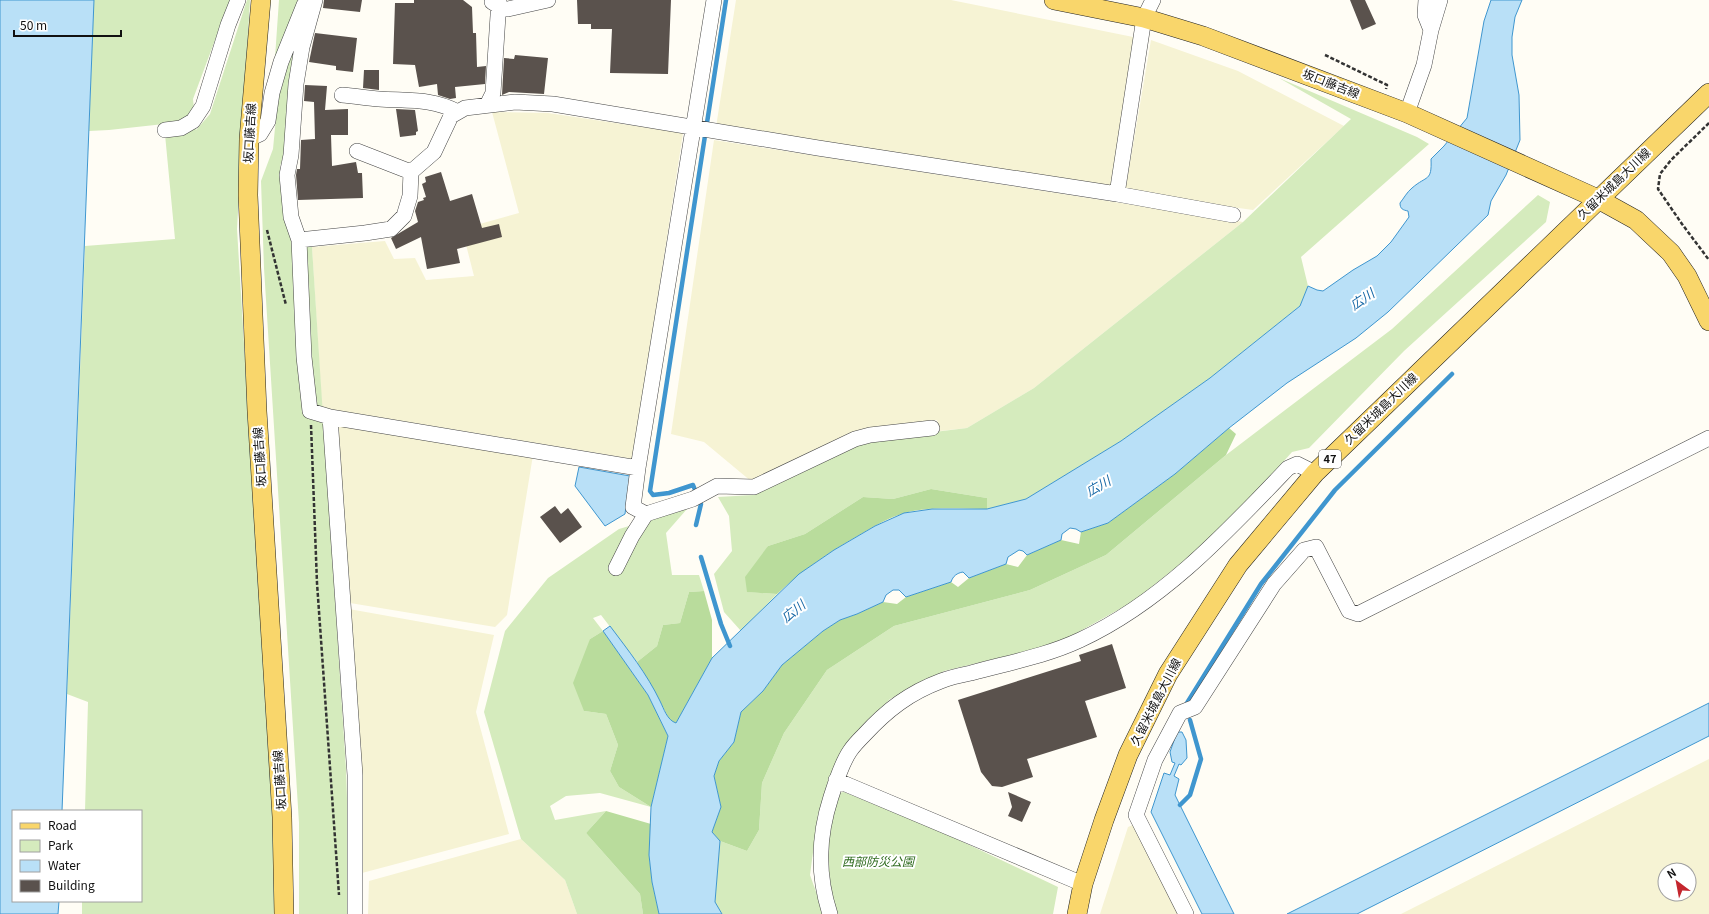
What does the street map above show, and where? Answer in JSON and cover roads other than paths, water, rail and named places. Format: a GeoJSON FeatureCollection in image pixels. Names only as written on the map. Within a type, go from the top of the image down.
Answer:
{"type":"FeatureCollection","features":[{"type":"Feature","properties":{"kind":"main road","name":"坂口藤吉線"},"geometry":{"type":"LineString","coordinates":[[261,0],[249,139],[248,196],[257,411],[282,818],[284,914]]}},
{"type":"Feature","properties":{"kind":"main road","name":"坂口藤吉線"},"geometry":{"type":"LineString","coordinates":[[1054,0],[1144,18],[1203,36],[1411,115],[1598,199],[1636,220],[1671,253],[1687,276],[1709,321]]}},
{"type":"Feature","properties":{"kind":"main road","name":"久留米城島大川線"},"geometry":{"type":"LineString","coordinates":[[1077,914],[1084,884],[1104,820],[1128,755],[1168,674],[1238,565],[1315,473],[1709,93]]}},
{"type":"Feature","properties":{"kind":"street"},"geometry":{"type":"LineString","coordinates":[[165,130],[181,128],[193,121],[203,106],[228,25],[238,0]]}},
{"type":"Feature","properties":{"kind":"street"},"geometry":{"type":"LineString","coordinates":[[249,139],[260,134],[268,121],[272,93],[281,62],[306,0]]}},
{"type":"Feature","properties":{"kind":"street"},"geometry":{"type":"LineString","coordinates":[[315,0],[302,47],[298,69],[291,155],[287,174],[291,217],[299,240],[304,357],[310,411],[330,417],[638,468]]}},
{"type":"Feature","properties":{"kind":"street"},"geometry":{"type":"LineString","coordinates":[[487,105],[493,93],[495,2],[508,9],[548,0]]}},
{"type":"Feature","properties":{"kind":"street"},"geometry":{"type":"LineString","coordinates":[[646,514],[633,507],[638,468],[695,127],[714,0]]}},
{"type":"Feature","properties":{"kind":"street"},"geometry":{"type":"LineString","coordinates":[[1117,194],[1144,18],[1153,0]]}},
{"type":"Feature","properties":{"kind":"street"},"geometry":{"type":"LineString","coordinates":[[1426,0],[1425,15],[1431,30]]}},
{"type":"Feature","properties":{"kind":"street"},"geometry":{"type":"LineString","coordinates":[[1411,115],[1424,65],[1431,30],[1440,0]]}},
{"type":"Feature","properties":{"kind":"street"},"geometry":{"type":"LineString","coordinates":[[342,95],[378,99],[423,100],[445,105],[458,112]]}},
{"type":"Feature","properties":{"kind":"street"},"geometry":{"type":"LineString","coordinates":[[299,240],[365,233],[391,228],[404,216],[410,196],[411,172],[434,152],[451,116],[465,108],[515,102],[553,104],[1117,194],[1233,215]]}},
{"type":"Feature","properties":{"kind":"street"},"geometry":{"type":"LineString","coordinates":[[357,151],[411,172]]}},
{"type":"Feature","properties":{"kind":"street"},"geometry":{"type":"LineString","coordinates":[[330,417],[355,775],[355,914]]}},
{"type":"Feature","properties":{"kind":"street"},"geometry":{"type":"LineString","coordinates":[[616,568],[632,536],[646,514],[698,496],[718,486],[754,487],[855,439],[870,435],[932,428]]}},
{"type":"Feature","properties":{"kind":"street"},"geometry":{"type":"LineString","coordinates":[[1186,914],[1136,814],[1155,760],[1180,713],[1195,707],[1274,584],[1304,550],[1316,547],[1350,610],[1358,614],[1709,438]]}},
{"type":"Feature","properties":{"kind":"street"},"geometry":{"type":"LineString","coordinates":[[830,914],[824,896],[819,849],[824,817],[836,780],[849,751],[875,723],[896,704],[916,692],[942,680],[1047,652],[1080,640],[1140,606],[1191,564],[1288,468],[1297,464],[1315,473]]}},
{"type":"Feature","properties":{"kind":"street"},"geometry":{"type":"LineString","coordinates":[[836,780],[1084,884]]}},
{"type":"Feature","properties":{"kind":"water"},"geometry":{"type":"Polygon","coordinates":[[[0,0],[94,0],[62,810],[12,810],[12,902],[59,902],[58,914],[0,914],[0,0]]]}},
{"type":"Feature","properties":{"kind":"water","name":"広川"},"geometry":{"type":"Polygon","coordinates":[[[1491,0],[1522,0],[1515,17],[1512,37],[1512,55],[1519,95],[1520,140],[1506,175],[1491,201],[1488,215],[1388,312],[1356,338],[1287,383],[1229,428],[1175,474],[1108,523],[1081,532],[1070,528],[1062,534],[1061,540],[1027,555],[1023,551],[1019,550],[1008,557],[1006,564],[969,578],[961,572],[954,576],[951,582],[906,597],[899,590],[893,590],[886,595],[883,602],[840,620],[823,631],[782,665],[763,691],[741,712],[734,742],[719,761],[714,776],[721,807],[712,832],[720,841],[715,902],[722,914],[659,914],[652,882],[649,855],[651,807],[668,736],[648,695],[603,631],[610,626],[643,672],[655,691],[668,717],[676,723],[712,658],[799,574],[834,550],[875,526],[904,513],[932,509],[987,509],[1026,499],[1121,441],[1210,378],[1300,306],[1308,286],[1323,291],[1353,270],[1377,256],[1391,242],[1409,217],[1408,211],[1402,209],[1400,203],[1410,190],[1428,177],[1431,171],[1431,159],[1467,118],[1484,21],[1491,0]]]}},
{"type":"Feature","properties":{"kind":"water"},"geometry":{"type":"Polygon","coordinates":[[[579,467],[630,476],[625,514],[605,526],[575,486],[579,467]]]}},
{"type":"Feature","properties":{"kind":"water"},"geometry":{"type":"Polygon","coordinates":[[[1709,703],[1709,736],[1357,914],[1287,914],[1709,703]]]}},
{"type":"Feature","properties":{"kind":"water"},"geometry":{"type":"Polygon","coordinates":[[[1177,732],[1182,732],[1186,740],[1187,758],[1181,765],[1179,764],[1174,776],[1179,779],[1175,795],[1234,914],[1202,914],[1151,812],[1164,773],[1170,775],[1175,763],[1172,762],[1170,752],[1177,732]]]}},
{"type":"Feature","properties":{"kind":"waterway"},"geometry":{"type":"LineString","coordinates":[[696,525],[701,504],[693,485],[669,493],[653,495],[650,491],[726,0]]}},
{"type":"Feature","properties":{"kind":"waterway"},"geometry":{"type":"LineString","coordinates":[[1187,703],[1261,584],[1335,490],[1452,374]]}},
{"type":"Feature","properties":{"kind":"waterway"},"geometry":{"type":"LineString","coordinates":[[701,557],[721,624],[730,646]]}},
{"type":"Feature","properties":{"kind":"waterway"},"geometry":{"type":"LineString","coordinates":[[1180,805],[1190,795],[1201,759],[1190,720]]}},
{"type":"Feature","properties":{"kind":"park label","name":"西部防災公園"},"geometry":{"type":"Point","coordinates":[878,862]}}]}
